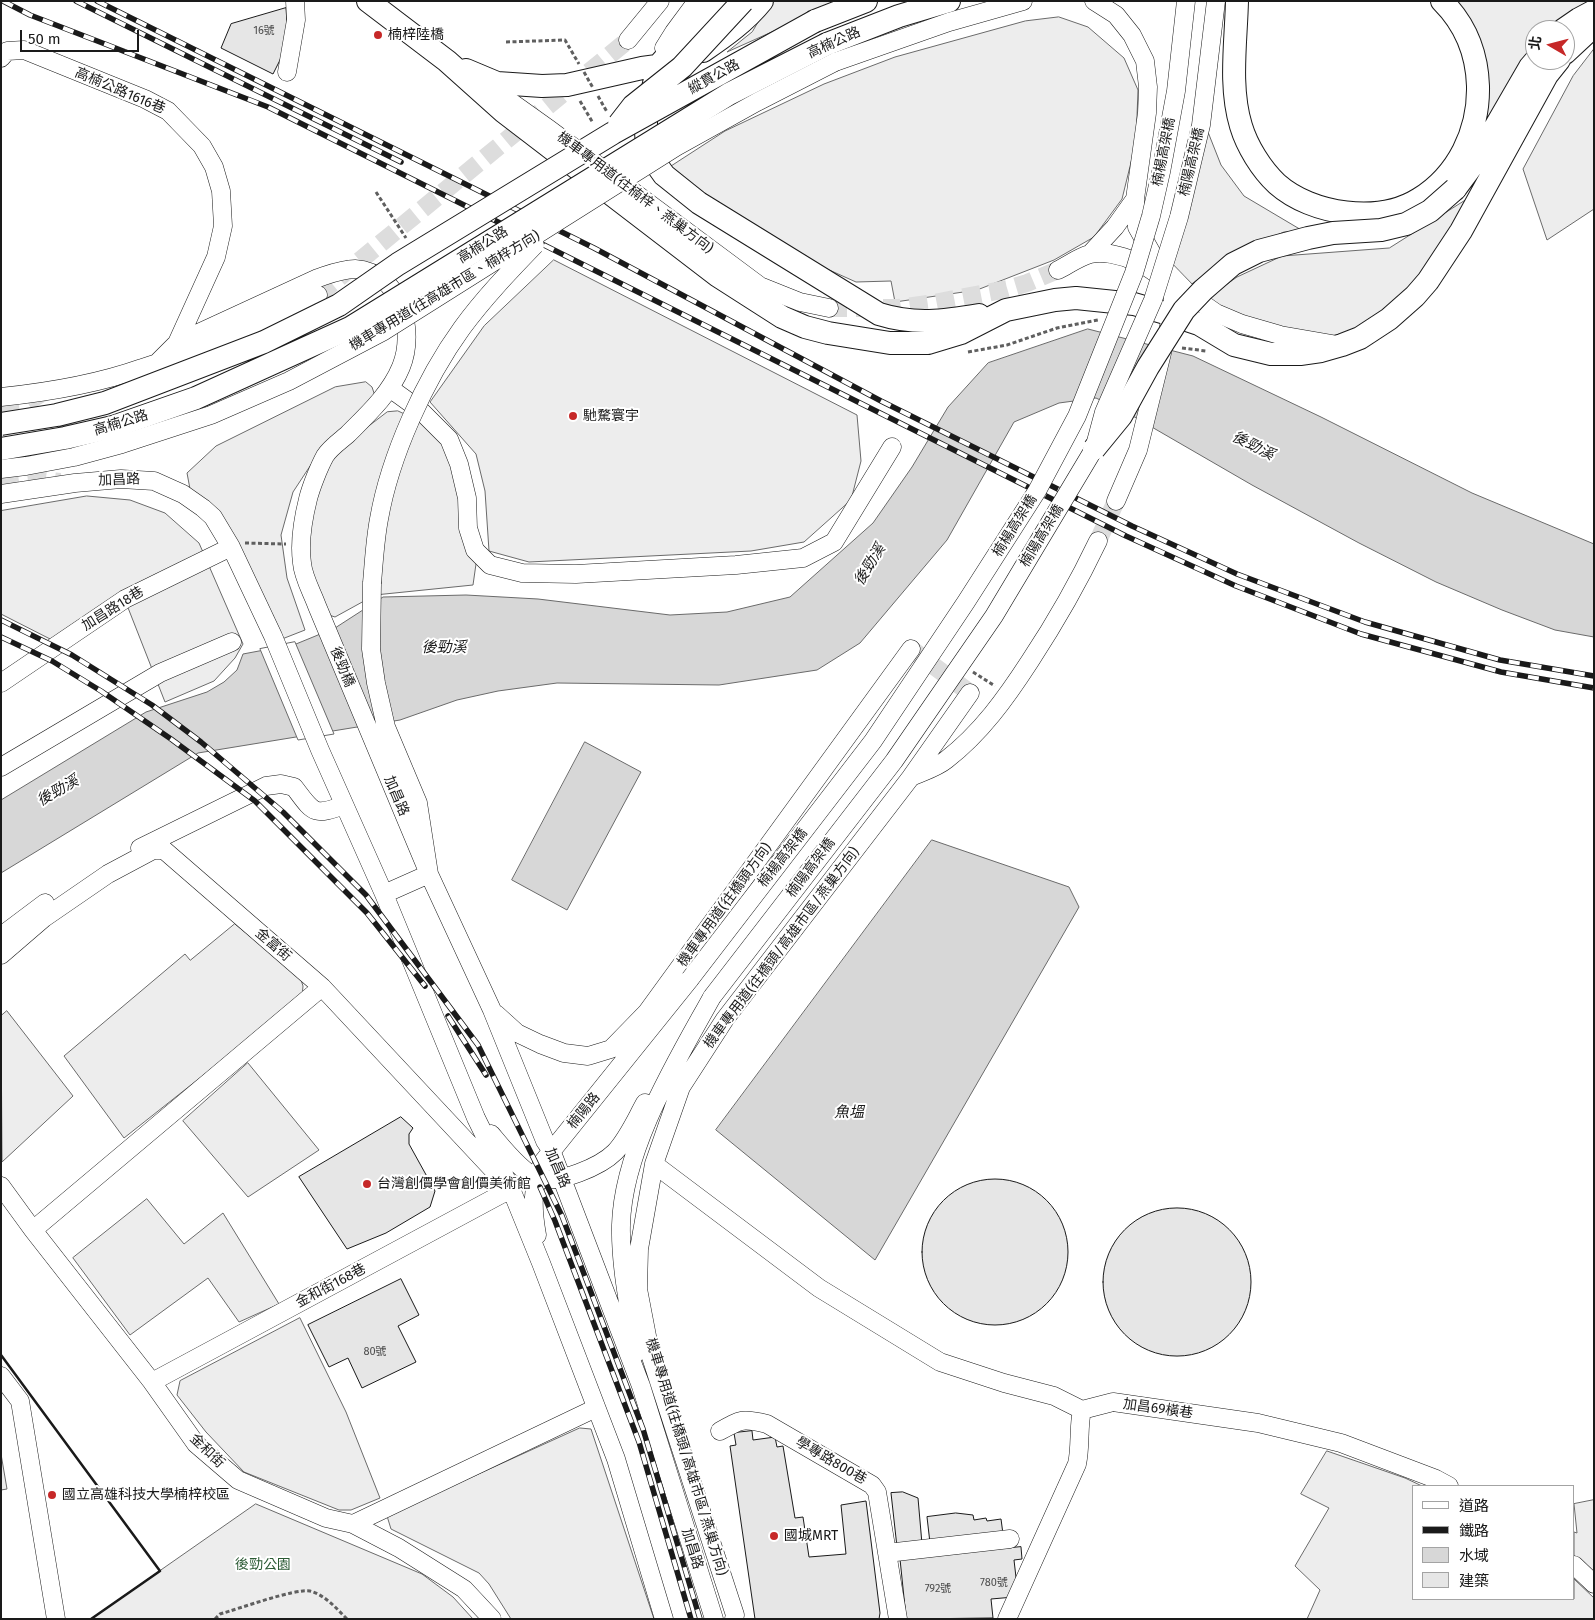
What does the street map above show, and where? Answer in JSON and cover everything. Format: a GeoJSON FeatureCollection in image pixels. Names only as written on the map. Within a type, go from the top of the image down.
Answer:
{"type":"FeatureCollection","features":[{"type":"Feature","properties":{"kind":"main road"},"geometry":{"type":"LineString","coordinates":[[368,1],[447,61],[504,112],[718,276],[782,317],[806,327],[828,333],[871,341],[907,344],[928,343],[961,333],[1006,310]]}},
{"type":"Feature","properties":{"kind":"main road"},"geometry":{"type":"LineString","coordinates":[[605,124],[633,106],[682,67],[743,1]]}},
{"type":"Feature","properties":{"kind":"main road"},"geometry":{"type":"LineString","coordinates":[[447,61],[497,83],[542,86],[567,85],[681,62],[699,54],[740,25],[762,1]]}},
{"type":"Feature","properties":{"kind":"main road","name":"高楠公路"},"geometry":{"type":"LineString","coordinates":[[815,21],[866,1]]}},
{"type":"Feature","properties":{"kind":"main road","name":"高楠公路"},"geometry":{"type":"LineString","coordinates":[[1,449],[65,438],[113,427],[196,398],[350,328],[729,94],[831,53],[899,16],[949,1]]}},
{"type":"Feature","properties":{"kind":"main road"},"geometry":{"type":"LineString","coordinates":[[1236,1],[1236,102],[1242,127],[1254,153],[1277,184],[1310,204],[1345,212],[1366,213],[1384,211],[1418,200],[1450,173],[1469,138],[1478,102],[1477,71],[1462,24],[1442,1]]}},
{"type":"Feature","properties":{"kind":"main road"},"geometry":{"type":"LineString","coordinates":[[707,4],[658,66],[646,119],[647,146],[654,161],[664,175],[699,203],[879,314],[930,322],[1076,298],[1134,304],[1169,325],[1199,324],[1234,345],[1271,354],[1300,354],[1320,351],[1360,338],[1389,319],[1415,296],[1428,281],[1461,231],[1533,100],[1552,70]]}},
{"type":"Feature","properties":{"kind":"main road"},"geometry":{"type":"LineString","coordinates":[[1575,21],[1594,11]]}},
{"type":"Feature","properties":{"kind":"main road","name":"縱貫公路"},"geometry":{"type":"LineString","coordinates":[[605,124],[815,21]]}},
{"type":"Feature","properties":{"kind":"main road"},"geometry":{"type":"LineString","coordinates":[[1575,44],[1594,26]]}},
{"type":"Feature","properties":{"kind":"main road"},"geometry":{"type":"LineString","coordinates":[[1094,449],[1121,416],[1184,310],[1203,290],[1233,264],[1259,251],[1333,233],[1381,230],[1406,224],[1430,211],[1455,189],[1475,162],[1528,70]]}},
{"type":"Feature","properties":{"kind":"main road","name":"高楠公路"},"geometry":{"type":"LineString","coordinates":[[1,424],[57,415],[105,403],[264,342],[339,305],[605,124]]}},
{"type":"Feature","properties":{"kind":"street"},"geometry":{"type":"LineString","coordinates":[[286,72],[296,20],[295,1]]}},
{"type":"Feature","properties":{"kind":"street"},"geometry":{"type":"LineString","coordinates":[[628,40],[660,1]]}},
{"type":"Feature","properties":{"kind":"street","name":"機車專用道(往高雄市區、楠梓方向)"},"geometry":{"type":"LineString","coordinates":[[1,469],[74,457],[122,444],[211,415],[289,381],[384,331],[676,147],[757,102],[831,53],[1023,1]]}},
{"type":"Feature","properties":{"kind":"street"},"geometry":{"type":"LineString","coordinates":[[1094,1],[1116,16],[1132,36],[1144,61],[1148,88],[1147,114],[1135,199],[1137,228],[1145,244],[1156,259],[1190,295],[1216,314],[1242,324],[1297,339],[1342,345]]}},
{"type":"Feature","properties":{"kind":"street","name":"楠陽高架橋"},"geometry":{"type":"LineString","coordinates":[[712,997],[899,753],[994,616],[1094,449],[1104,412],[1154,300],[1179,217],[1201,125],[1216,1]]}},
{"type":"Feature","properties":{"kind":"street","name":"楠楊高架橋"},"geometry":{"type":"LineString","coordinates":[[690,979],[873,741],[966,602],[1037,491],[1077,416],[1134,273],[1151,216],[1176,90],[1185,5]]}},
{"type":"Feature","properties":{"kind":"street","name":"高楠公路1616巷"},"geometry":{"type":"LineString","coordinates":[[1,58],[7,51],[24,50],[145,99],[168,110],[202,146],[214,167],[222,191],[223,226],[216,257],[177,342]]}},
{"type":"Feature","properties":{"kind":"street","name":"機車專用道(往楠梓、燕巢方向)"},"geometry":{"type":"LineString","coordinates":[[447,61],[493,88],[760,286],[800,302],[829,308]]}},
{"type":"Feature","properties":{"kind":"street"},"geometry":{"type":"LineString","coordinates":[[1058,270],[1090,254],[1115,227],[1135,199]]}},
{"type":"Feature","properties":{"kind":"street","name":"機車專用道(往高雄市區、楠梓方向)"},"geometry":{"type":"LineString","coordinates":[[429,874],[418,803],[386,727],[376,683],[371,649],[371,607],[379,517],[396,453],[436,369],[462,329],[497,284],[550,228]]}},
{"type":"Feature","properties":{"kind":"street"},"geometry":{"type":"LineString","coordinates":[[1090,254],[1126,258],[1147,267],[1159,276],[1171,293],[1173,302],[1138,450],[1116,501]]}},
{"type":"Feature","properties":{"kind":"street"},"geometry":{"type":"LineString","coordinates":[[157,363],[177,342],[318,278],[340,271],[354,269],[371,273],[380,278],[399,298],[406,322],[407,342],[402,366],[390,388],[326,455],[308,497],[302,530],[302,544]]}},
{"type":"Feature","properties":{"kind":"street"},"geometry":{"type":"LineString","coordinates":[[1,397],[44,392],[96,382],[157,363],[218,341],[318,295]]}},
{"type":"Feature","properties":{"kind":"street"},"geometry":{"type":"LineString","coordinates":[[390,388],[420,410],[449,439],[459,464],[467,498],[468,528],[475,550],[490,566],[522,573],[586,573],[736,565],[803,558],[834,542],[892,447]]}},
{"type":"Feature","properties":{"kind":"street","name":"加昌路"},"geometry":{"type":"LineString","coordinates":[[1,494],[113,479],[144,479],[154,481],[183,494],[204,508],[213,517],[231,547],[273,636],[344,805]]}},
{"type":"Feature","properties":{"kind":"street"},"geometry":{"type":"LineString","coordinates":[[911,777],[944,762],[976,734],[1009,694],[1047,635],[1081,576],[1098,541]]}},
{"type":"Feature","properties":{"kind":"street","name":"後勁橋"},"geometry":{"type":"LineString","coordinates":[[302,544],[302,564],[317,606],[368,729]]}},
{"type":"Feature","properties":{"kind":"street","name":"加昌路18巷"},"geometry":{"type":"LineString","coordinates":[[1,683],[125,598],[231,547]]}},
{"type":"Feature","properties":{"kind":"street"},"geometry":{"type":"LineString","coordinates":[[1,767],[160,673],[232,642]]}},
{"type":"Feature","properties":{"kind":"street","name":"機車專用道(往橋頭方向)"},"geometry":{"type":"LineString","coordinates":[[492,1010],[517,1033],[564,1053],[588,1056],[610,1049],[647,1012],[911,649]]}},
{"type":"Feature","properties":{"kind":"street"},"geometry":{"type":"LineString","coordinates":[[911,777],[970,693]]}},
{"type":"Feature","properties":{"kind":"street","name":"加昌路"},"geometry":{"type":"LineString","coordinates":[[368,729],[429,874],[492,1010],[562,1178],[641,1386],[714,1619]]}},
{"type":"Feature","properties":{"kind":"street","name":"機車專用道(往橋頭/高雄市區/燕巢方向)"},"geometry":{"type":"LineString","coordinates":[[734,1619],[735,1615],[652,1357],[638,1289],[639,1249],[654,1164],[681,1087],[725,1018],[911,777]]}},
{"type":"Feature","properties":{"kind":"street"},"geometry":{"type":"LineString","coordinates":[[1,936],[93,871],[266,786],[281,784],[294,787],[304,803],[320,812],[326,812],[344,805],[384,894],[476,1118],[511,1189],[541,1263],[616,1459],[664,1619]]}},
{"type":"Feature","properties":{"kind":"street","name":"金富街"},"geometry":{"type":"LineString","coordinates":[[1,955],[44,918],[108,874],[153,850],[164,850],[322,987],[511,1189]]}},
{"type":"Feature","properties":{"kind":"street"},"geometry":{"type":"LineString","coordinates":[[384,894],[429,874]]}},
{"type":"Feature","properties":{"kind":"street","name":"楠陽路"},"geometry":{"type":"LineString","coordinates":[[541,1263],[534,1218],[533,1197],[542,1163],[690,979]]}},
{"type":"Feature","properties":{"kind":"street"},"geometry":{"type":"LineString","coordinates":[[33,1230],[322,987]]}},
{"type":"Feature","properties":{"kind":"street"},"geometry":{"type":"LineString","coordinates":[[476,1118],[512,1158],[537,1178],[549,1180],[562,1178],[590,1168],[615,1152],[630,1131],[666,1063],[712,997]]}},
{"type":"Feature","properties":{"kind":"street"},"geometry":{"type":"LineString","coordinates":[[641,1386],[623,1257],[621,1223],[625,1193],[638,1147],[656,1102],[668,1076],[712,997]]}},
{"type":"Feature","properties":{"kind":"street"},"geometry":{"type":"LineString","coordinates":[[610,1049],[644,1037]]}},
{"type":"Feature","properties":{"kind":"street"},"geometry":{"type":"LineString","coordinates":[[654,1164],[819,1288],[940,1362],[1004,1383],[1054,1396],[1082,1410],[1080,1451],[1077,1464],[1007,1619]]}},
{"type":"Feature","properties":{"kind":"street","name":"金和街"},"geometry":{"type":"LineString","coordinates":[[1,1186],[33,1230],[152,1382],[196,1444],[238,1480],[326,1518],[353,1524],[399,1548],[464,1589],[492,1619]]}},
{"type":"Feature","properties":{"kind":"street","name":"金和街168巷"},"geometry":{"type":"LineString","coordinates":[[152,1382],[511,1189]]}},
{"type":"Feature","properties":{"kind":"street"},"geometry":{"type":"LineString","coordinates":[[1,1376],[20,1401],[56,1619]]}},
{"type":"Feature","properties":{"kind":"street","name":"加昌69橫巷"},"geometry":{"type":"LineString","coordinates":[[1082,1410],[1113,1402],[1258,1423],[1341,1443],[1447,1485]]}},
{"type":"Feature","properties":{"kind":"street"},"geometry":{"type":"LineString","coordinates":[[353,1524],[596,1408]]}},
{"type":"Feature","properties":{"kind":"street","name":"學專路800巷"},"geometry":{"type":"LineString","coordinates":[[720,1431],[738,1420],[750,1420],[767,1424],[872,1485],[877,1492],[898,1619]]}},
{"type":"Feature","properties":{"kind":"street"},"geometry":{"type":"LineString","coordinates":[[887,1553],[1010,1539]]}},
{"type":"Feature","properties":{"kind":"street"},"geometry":{"type":"LineString","coordinates":[[1575,1566],[1594,1584]]}},
{"type":"Feature","properties":{"kind":"path"},"geometry":{"type":"LineString","coordinates":[[506,42],[565,40],[605,124]]}},
{"type":"Feature","properties":{"kind":"path"},"geometry":{"type":"LineString","coordinates":[[567,85],[605,124]]}},
{"type":"Feature","properties":{"kind":"path"},"geometry":{"type":"LineString","coordinates":[[376,192],[410,245]]}},
{"type":"Feature","properties":{"kind":"path"},"geometry":{"type":"LineString","coordinates":[[960,353],[1007,344],[1057,328],[1100,320]]}},
{"type":"Feature","properties":{"kind":"path"},"geometry":{"type":"LineString","coordinates":[[1179,348],[1215,352]]}},
{"type":"Feature","properties":{"kind":"path"},"geometry":{"type":"LineString","coordinates":[[231,547],[246,542],[302,544]]}},
{"type":"Feature","properties":{"kind":"path"},"geometry":{"type":"LineString","coordinates":[[968,669],[1009,694]]}},
{"type":"Feature","properties":{"kind":"path"},"geometry":{"type":"LineString","coordinates":[[215,1619],[220,1614],[296,1591],[310,1591],[326,1599],[347,1619]]}},
{"type":"Feature","properties":{"kind":"shaded area"},"geometry":{"type":"Polygon","coordinates":[[[771,1],[841,1],[727,52],[752,32],[771,1]]]}},
{"type":"Feature","properties":{"kind":"shaded area"},"geometry":{"type":"Polygon","coordinates":[[[1450,1],[1591,1],[1566,20],[1525,20],[1525,64],[1467,161],[1483,104],[1450,1]]]}},
{"type":"Feature","properties":{"kind":"shaded area"},"geometry":{"type":"Polygon","coordinates":[[[1059,17],[1088,27],[1124,58],[1138,90],[1136,142],[1122,199],[1094,237],[1054,260],[977,290],[895,302],[891,281],[856,282],[827,269],[682,180],[671,166],[725,131],[824,84],[895,57],[1025,21],[1059,17]]]}},
{"type":"Feature","properties":{"kind":"shaded area"},"geometry":{"type":"Polygon","coordinates":[[[1594,49],[1594,209],[1547,240],[1523,169],[1573,76],[1594,49]]]}},
{"type":"Feature","properties":{"kind":"shaded area"},"geometry":{"type":"Polygon","coordinates":[[[1206,127],[1221,165],[1244,196],[1303,231],[1284,232],[1231,255],[1189,286],[1172,267],[1206,127]]]}},
{"type":"Feature","properties":{"kind":"shaded area"},"geometry":{"type":"Polygon","coordinates":[[[1472,196],[1425,273],[1358,332],[1331,339],[1235,315],[1207,298],[1237,277],[1282,256],[1389,248],[1472,196]]]}},
{"type":"Feature","properties":{"kind":"shaded area"},"geometry":{"type":"Polygon","coordinates":[[[554,260],[857,415],[861,461],[851,500],[804,542],[751,551],[529,562],[489,551],[485,491],[476,454],[430,402],[484,326],[554,260]]]}},
{"type":"Feature","properties":{"kind":"shaded area"},"geometry":{"type":"Polygon","coordinates":[[[366,382],[372,387],[375,396],[314,460],[293,492],[281,535],[287,578],[305,630],[282,639],[190,489],[187,473],[216,446],[335,387],[366,382]]]}},
{"type":"Feature","properties":{"kind":"shaded area"},"geometry":{"type":"Polygon","coordinates":[[[398,411],[422,422],[447,446],[472,507],[476,564],[473,585],[375,595],[335,617],[326,614],[306,559],[313,500],[327,465],[344,445],[387,412],[398,411]]]}},
{"type":"Feature","properties":{"kind":"shaded area"},"geometry":{"type":"Polygon","coordinates":[[[87,496],[130,500],[165,513],[199,543],[243,644],[235,658],[214,681],[165,702],[123,595],[56,642],[1,614],[1,511],[87,496]]]}},
{"type":"Feature","properties":{"kind":"shaded area"},"geometry":{"type":"Polygon","coordinates":[[[235,924],[300,977],[303,986],[302,997],[124,1138],[64,1056],[185,954],[190,960],[235,924]]]}},
{"type":"Feature","properties":{"kind":"shaded area"},"geometry":{"type":"Polygon","coordinates":[[[7,1011],[73,1096],[2,1162],[1,1016],[7,1011]]]}},
{"type":"Feature","properties":{"kind":"shaded area"},"geometry":{"type":"Polygon","coordinates":[[[248,1063],[319,1150],[248,1197],[183,1121],[248,1063]]]}},
{"type":"Feature","properties":{"kind":"shaded area"},"geometry":{"type":"Polygon","coordinates":[[[147,1199],[184,1244],[223,1213],[279,1304],[239,1322],[208,1278],[130,1335],[73,1258],[147,1199]]]}},
{"type":"Feature","properties":{"kind":"shaded area"},"geometry":{"type":"Polygon","coordinates":[[[300,1318],[346,1412],[380,1498],[351,1510],[339,1510],[244,1472],[206,1432],[177,1395],[180,1381],[300,1318]]]}},
{"type":"Feature","properties":{"kind":"shaded area"},"geometry":{"type":"Polygon","coordinates":[[[580,1428],[591,1429],[654,1619],[511,1619],[489,1584],[479,1573],[391,1529],[387,1516],[580,1428]]]}},
{"type":"Feature","properties":{"kind":"shaded area"},"geometry":{"type":"Polygon","coordinates":[[[1327,1451],[1405,1478],[1420,1485],[1412,1485],[1412,1600],[1575,1600],[1575,1580],[1594,1598],[1594,1619],[1307,1619],[1320,1590],[1295,1566],[1329,1508],[1301,1494],[1327,1451]]]}},
{"type":"Feature","properties":{"kind":"shaded area"},"geometry":{"type":"Polygon","coordinates":[[[1,1454],[7,1489],[1,1490],[1,1454]]]}},
{"type":"Feature","properties":{"kind":"shaded area"},"geometry":{"type":"Polygon","coordinates":[[[1594,1500],[1594,1577],[1575,1563],[1575,1532],[1577,1533],[1575,1504],[1594,1500]]]}},
{"type":"Feature","properties":{"kind":"shaded area","name":"後勁公園"},"geometry":{"type":"Polygon","coordinates":[[[256,1504],[422,1574],[453,1597],[473,1619],[91,1619],[256,1504]]]}},
{"type":"Feature","properties":{"kind":"water","name":"後勁溪"},"geometry":{"type":"Polygon","coordinates":[[[1088,329],[1193,356],[1321,417],[1472,493],[1594,544],[1594,637],[1555,630],[1436,582],[1359,543],[1252,485],[1131,415],[1096,398],[1059,403],[1014,422],[947,540],[860,643],[817,670],[719,685],[557,683],[498,691],[457,700],[400,720],[198,753],[1,873],[1,800],[146,712],[207,692],[224,682],[237,670],[243,654],[296,644],[335,628],[383,597],[466,595],[538,599],[670,615],[727,612],[790,597],[873,523],[912,467],[948,407],[988,363],[1088,329]]]}},
{"type":"Feature","properties":{"kind":"water"},"geometry":{"type":"Polygon","coordinates":[[[585,742],[641,772],[567,910],[512,880],[585,742]]]}},
{"type":"Feature","properties":{"kind":"water","name":"魚塭"},"geometry":{"type":"Polygon","coordinates":[[[932,840],[1069,887],[1079,907],[875,1260],[716,1130],[932,840]]]}},
{"type":"Feature","properties":{"kind":"pier"},"geometry":{"type":"Polygon","coordinates":[[[295,642],[334,734],[298,740],[260,649],[295,642]]]}},
{"type":"Feature","properties":{"kind":"building"},"geometry":{"type":"Polygon","coordinates":[[[286,8],[287,23],[284,43],[281,58],[273,74],[221,48],[231,24],[286,8]]]}},
{"type":"Feature","properties":{"kind":"building","name":"台灣創價學會創價美術館"},"geometry":{"type":"Polygon","coordinates":[[[401,1117],[413,1128],[409,1134],[409,1144],[435,1191],[430,1207],[386,1233],[347,1249],[299,1177],[401,1117]]]}},
{"type":"Feature","properties":{"kind":"building"},"geometry":{"type":"Polygon","coordinates":[[[995,1179],[1023,1185],[1046,1201],[1062,1224],[1068,1252],[1062,1280],[1046,1303],[1023,1319],[995,1325],[967,1319],[944,1303],[928,1280],[922,1252],[928,1224],[944,1201],[967,1185],[995,1179]]]}},
{"type":"Feature","properties":{"kind":"building"},"geometry":{"type":"Polygon","coordinates":[[[1177,1208],[1191,1209],[1205,1214],[1218,1220],[1229,1230],[1239,1241],[1245,1254],[1250,1268],[1250,1296],[1245,1310],[1239,1323],[1229,1334],[1218,1344],[1205,1350],[1191,1355],[1177,1356],[1163,1355],[1149,1350],[1136,1344],[1125,1334],[1115,1323],[1109,1310],[1104,1296],[1103,1282],[1104,1268],[1109,1254],[1115,1241],[1125,1230],[1136,1220],[1149,1214],[1163,1209],[1177,1208]]]}},
{"type":"Feature","properties":{"kind":"building"},"geometry":{"type":"Polygon","coordinates":[[[401,1279],[419,1315],[398,1326],[416,1362],[362,1388],[348,1358],[329,1367],[308,1325],[401,1279]]]}},
{"type":"Feature","properties":{"kind":"building","name":"國城MRT"},"geometry":{"type":"Polygon","coordinates":[[[752,1431],[753,1440],[775,1437],[777,1447],[783,1446],[795,1518],[803,1517],[809,1557],[846,1554],[841,1505],[866,1501],[880,1613],[879,1619],[755,1619],[730,1446],[736,1445],[734,1433],[752,1431]]]}},
{"type":"Feature","properties":{"kind":"building"},"geometry":{"type":"Polygon","coordinates":[[[903,1492],[918,1498],[922,1544],[897,1547],[891,1493],[903,1492]]]}},
{"type":"Feature","properties":{"kind":"building"},"geometry":{"type":"Polygon","coordinates":[[[956,1513],[973,1515],[974,1520],[986,1518],[987,1521],[1001,1519],[1003,1534],[930,1543],[927,1517],[956,1513]]]}},
{"type":"Feature","properties":{"kind":"building"},"geometry":{"type":"Polygon","coordinates":[[[1021,1547],[1022,1559],[1014,1560],[1017,1586],[1014,1597],[991,1599],[993,1618],[908,1619],[906,1617],[900,1559],[1021,1547]]]}},
{"type":"Feature","properties":{"kind":"tunnel"},"geometry":{"type":"LineString","coordinates":[[318,295],[628,40]]}},
{"type":"Feature","properties":{"kind":"tunnel"},"geometry":{"type":"LineString","coordinates":[[829,308],[898,308],[934,303],[1007,289],[1058,270]]}},
{"type":"Feature","properties":{"kind":"tunnel"},"geometry":{"type":"LineString","coordinates":[[1,407],[23,404],[44,392]]}},
{"type":"Feature","properties":{"kind":"tunnel"},"geometry":{"type":"LineString","coordinates":[[1,483],[36,479],[60,482]]}},
{"type":"Feature","properties":{"kind":"tunnel"},"geometry":{"type":"LineString","coordinates":[[1098,541],[1116,501]]}},
{"type":"Feature","properties":{"kind":"tunnel"},"geometry":{"type":"LineString","coordinates":[[911,649],[970,693]]}},
{"type":"Feature","properties":{"kind":"railway"},"geometry":{"type":"LineString","coordinates":[[3,1],[30,15],[268,107],[1126,536],[1236,586],[1361,634],[1501,672],[1594,688]]}},
{"type":"Feature","properties":{"kind":"railway"},"geometry":{"type":"LineString","coordinates":[[76,1],[401,162]]}},
{"type":"Feature","properties":{"kind":"railway"},"geometry":{"type":"LineString","coordinates":[[97,1],[594,248],[881,401],[1132,526],[1237,574],[1365,622],[1500,660],[1594,676]]}},
{"type":"Feature","properties":{"kind":"railway"},"geometry":{"type":"LineString","coordinates":[[1,620],[72,655],[152,705],[201,742],[283,812],[366,895],[478,1045],[562,1216],[643,1429],[700,1619]]}},
{"type":"Feature","properties":{"kind":"railway"},"geometry":{"type":"LineString","coordinates":[[1,637],[52,661],[101,691],[171,739],[255,801],[367,913],[425,986]]}},
{"type":"Feature","properties":{"kind":"railway"},"geometry":{"type":"LineString","coordinates":[[448,1016],[486,1075]]}},
{"type":"Feature","properties":{"kind":"railway"},"geometry":{"type":"LineString","coordinates":[[540,1187],[555,1221],[639,1442],[691,1619]]}},
{"type":"Feature","properties":{"kind":"wall"},"geometry":{"type":"LineString","coordinates":[[1,1355],[160,1571],[91,1619]]}},
{"type":"Feature","properties":{"kind":"place","name":"楠梓陸橋"},"geometry":{"type":"Point","coordinates":[378,35]}},
{"type":"Feature","properties":{"kind":"place","name":"馳騖寰宇"},"geometry":{"type":"Point","coordinates":[573,416]}},
{"type":"Feature","properties":{"kind":"place","name":"台灣創價學會創價美術館"},"geometry":{"type":"Point","coordinates":[367,1184]}},
{"type":"Feature","properties":{"kind":"place","name":"國立高雄科技大學楠梓校區"},"geometry":{"type":"Point","coordinates":[52,1495]}},
{"type":"Feature","properties":{"kind":"place","name":"國城MRT"},"geometry":{"type":"Point","coordinates":[774,1536]}}]}
